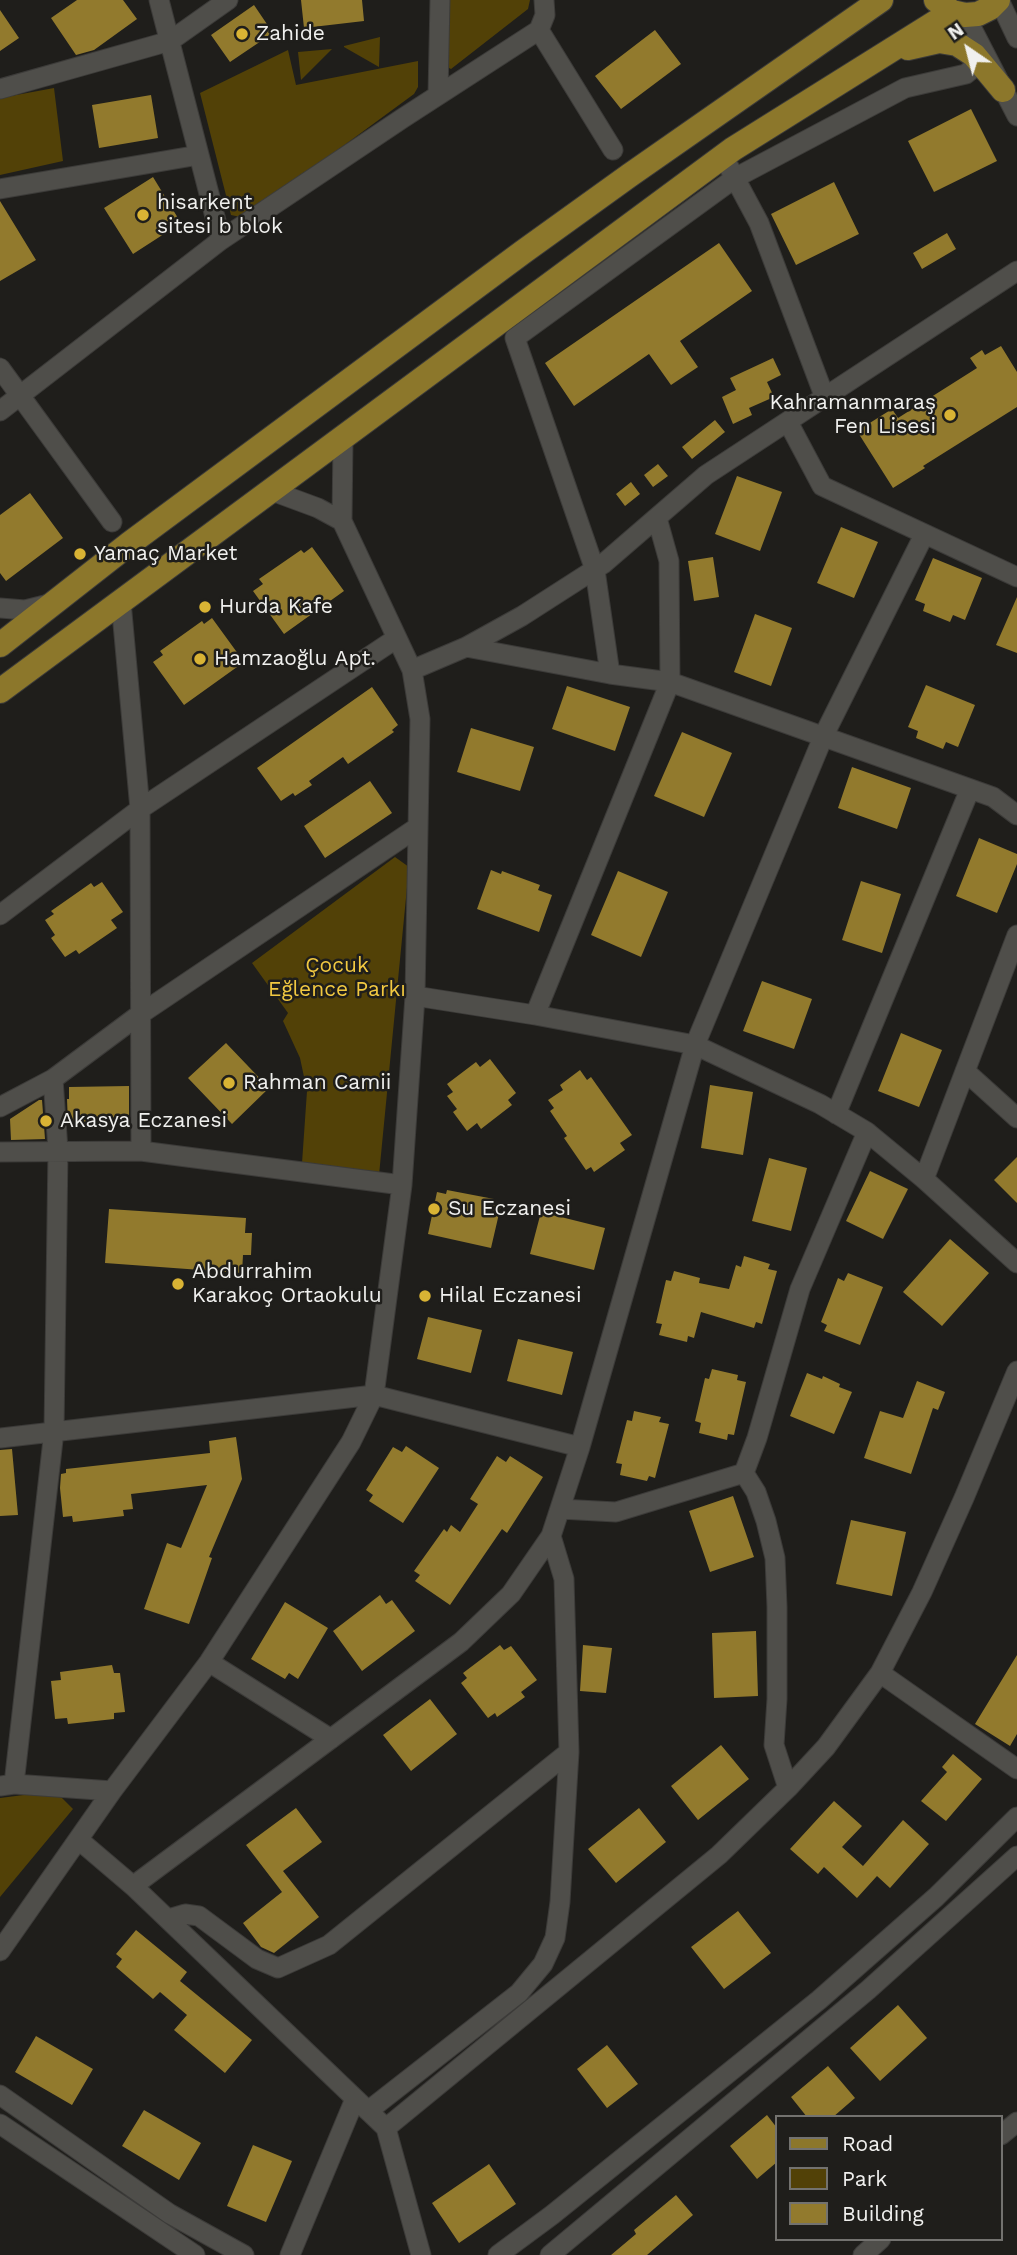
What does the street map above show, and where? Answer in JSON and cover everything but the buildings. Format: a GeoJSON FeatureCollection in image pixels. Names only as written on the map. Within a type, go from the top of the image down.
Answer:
{"type":"FeatureCollection","features":[{"type":"Feature","properties":{"kind":"main road"},"geometry":{"type":"LineString","coordinates":[[0,645],[129,544],[523,252],[863,9],[881,0]]}},
{"type":"Feature","properties":{"kind":"main road"},"geometry":{"type":"LineString","coordinates":[[0,691],[343,438],[884,55],[951,9],[978,14],[999,0]]}},
{"type":"Feature","properties":{"kind":"main road"},"geometry":{"type":"LineString","coordinates":[[884,55],[939,41],[957,44],[974,55],[1003,90]]}},
{"type":"Feature","properties":{"kind":"street"},"geometry":{"type":"LineString","coordinates":[[159,0],[221,240]]}},
{"type":"Feature","properties":{"kind":"street"},"geometry":{"type":"LineString","coordinates":[[0,89],[170,41],[228,0]]}},
{"type":"Feature","properties":{"kind":"street"},"geometry":{"type":"LineString","coordinates":[[438,95],[440,0]]}},
{"type":"Feature","properties":{"kind":"street"},"geometry":{"type":"LineString","coordinates":[[0,411],[221,240],[539,30],[545,15],[544,0]]}},
{"type":"Feature","properties":{"kind":"street"},"geometry":{"type":"LineString","coordinates":[[999,0],[1017,38]]}},
{"type":"Feature","properties":{"kind":"street"},"geometry":{"type":"LineString","coordinates":[[951,9],[1017,116]]}},
{"type":"Feature","properties":{"kind":"street"},"geometry":{"type":"LineString","coordinates":[[539,30],[613,150]]}},
{"type":"Feature","properties":{"kind":"street"},"geometry":{"type":"LineString","coordinates":[[610,674],[595,570],[515,338],[729,167],[905,88],[966,74],[980,62]]}},
{"type":"Feature","properties":{"kind":"street"},"geometry":{"type":"LineString","coordinates":[[0,189],[199,155]]}},
{"type":"Feature","properties":{"kind":"street"},"geometry":{"type":"LineString","coordinates":[[729,167],[759,223],[825,398]]}},
{"type":"Feature","properties":{"kind":"street"},"geometry":{"type":"LineString","coordinates":[[412,670],[466,647],[595,570],[706,475],[1017,271]]}},
{"type":"Feature","properties":{"kind":"street"},"geometry":{"type":"LineString","coordinates":[[0,368],[112,522]]}},
{"type":"Feature","properties":{"kind":"street"},"geometry":{"type":"LineString","coordinates":[[788,422],[822,486],[1017,577]]}},
{"type":"Feature","properties":{"kind":"street"},"geometry":{"type":"LineString","coordinates":[[0,1951],[112,1791],[209,1662],[351,1442],[374,1395],[402,1185],[415,996],[420,719],[412,670],[342,521],[343,438]]}},
{"type":"Feature","properties":{"kind":"street"},"geometry":{"type":"LineString","coordinates":[[272,491],[318,508],[342,521]]}},
{"type":"Feature","properties":{"kind":"street"},"geometry":{"type":"LineString","coordinates":[[534,1014],[670,682],[669,561],[657,518]]}},
{"type":"Feature","properties":{"kind":"street"},"geometry":{"type":"LineString","coordinates":[[133,1886],[461,1642],[511,1594],[551,1536],[580,1447],[695,1045],[824,735],[924,535]]}},
{"type":"Feature","properties":{"kind":"street"},"geometry":{"type":"LineString","coordinates":[[0,608],[25,610],[57,602]]}},
{"type":"Feature","properties":{"kind":"street"},"geometry":{"type":"LineString","coordinates":[[121,602],[140,809],[141,1151]]}},
{"type":"Feature","properties":{"kind":"street"},"geometry":{"type":"LineString","coordinates":[[0,915],[140,809],[397,638]]}},
{"type":"Feature","properties":{"kind":"street"},"geometry":{"type":"LineString","coordinates":[[466,647],[610,674],[670,682],[993,797],[1017,815]]}},
{"type":"Feature","properties":{"kind":"street"},"geometry":{"type":"LineString","coordinates":[[836,1114],[970,789]]}},
{"type":"Feature","properties":{"kind":"street"},"geometry":{"type":"LineString","coordinates":[[0,1107],[54,1079],[139,1015],[418,827]]}},
{"type":"Feature","properties":{"kind":"street"},"geometry":{"type":"LineString","coordinates":[[924,1179],[1017,935]]}},
{"type":"Feature","properties":{"kind":"street"},"geometry":{"type":"LineString","coordinates":[[415,996],[534,1014],[695,1045],[820,1104],[867,1132],[1017,1263]]}},
{"type":"Feature","properties":{"kind":"street"},"geometry":{"type":"LineString","coordinates":[[965,1071],[1017,1118]]}},
{"type":"Feature","properties":{"kind":"street"},"geometry":{"type":"LineString","coordinates":[[54,1079],[58,1150],[54,1431],[7,1785],[112,1791]]}},
{"type":"Feature","properties":{"kind":"street"},"geometry":{"type":"LineString","coordinates":[[744,1474],[800,1289],[867,1132]]}},
{"type":"Feature","properties":{"kind":"street"},"geometry":{"type":"LineString","coordinates":[[0,1152],[141,1151],[402,1185]]}},
{"type":"Feature","properties":{"kind":"street"},"geometry":{"type":"LineString","coordinates":[[386,2128],[719,1855],[788,1788],[826,1746],[880,1672],[922,1592],[1017,1371]]}},
{"type":"Feature","properties":{"kind":"street"},"geometry":{"type":"LineString","coordinates":[[0,1437],[374,1395],[580,1447]]}},
{"type":"Feature","properties":{"kind":"street"},"geometry":{"type":"LineString","coordinates":[[560,1509],[616,1512],[744,1474]]}},
{"type":"Feature","properties":{"kind":"street"},"geometry":{"type":"LineString","coordinates":[[744,1474],[755,1492],[766,1521],[775,1558],[777,1620],[774,1745],[788,1788]]}},
{"type":"Feature","properties":{"kind":"street"},"geometry":{"type":"LineString","coordinates":[[290,2255],[362,2105],[510,2000],[543,1964],[555,1938],[560,1902],[569,1752],[564,1579],[551,1536]]}},
{"type":"Feature","properties":{"kind":"street"},"geometry":{"type":"LineString","coordinates":[[209,1662],[331,1739]]}},
{"type":"Feature","properties":{"kind":"street"},"geometry":{"type":"LineString","coordinates":[[880,1672],[1017,1769]]}},
{"type":"Feature","properties":{"kind":"street"},"geometry":{"type":"LineString","coordinates":[[168,1919],[185,1914],[199,1916],[257,1959],[278,1968],[329,1945],[569,1752]]}},
{"type":"Feature","properties":{"kind":"street"},"geometry":{"type":"LineString","coordinates":[[499,2255],[819,2000],[936,1897],[1017,1817]]}},
{"type":"Feature","properties":{"kind":"street"},"geometry":{"type":"LineString","coordinates":[[79,1840],[133,1886],[386,2128],[421,2255]]}},
{"type":"Feature","properties":{"kind":"street"},"geometry":{"type":"LineString","coordinates":[[550,2255],[868,1990],[1017,1856]]}},
{"type":"Feature","properties":{"kind":"street"},"geometry":{"type":"LineString","coordinates":[[0,2095],[170,2214],[244,2255]]}},
{"type":"Feature","properties":{"kind":"street"},"geometry":{"type":"LineString","coordinates":[[1003,2133],[1017,2122]]}},
{"type":"Feature","properties":{"kind":"street"},"geometry":{"type":"LineString","coordinates":[[0,2124],[195,2255]]}},
{"type":"Feature","properties":{"kind":"street"},"geometry":{"type":"LineString","coordinates":[[863,2255],[879,2241]]}},
{"type":"Feature","properties":{"kind":"green space"},"geometry":{"type":"Polygon","coordinates":[[[449,0],[530,0],[528,9],[451,69],[445,66],[449,0]]]}},
{"type":"Feature","properties":{"kind":"green space"},"geometry":{"type":"Polygon","coordinates":[[[380,37],[379,67],[344,47],[344,46],[380,37]]]}},
{"type":"Feature","properties":{"kind":"green space"},"geometry":{"type":"Polygon","coordinates":[[[332,49],[301,80],[298,52],[332,49]]]}},
{"type":"Feature","properties":{"kind":"green space"},"geometry":{"type":"Polygon","coordinates":[[[288,50],[296,85],[418,61],[418,87],[414,94],[245,218],[231,215],[200,93],[288,50]]]}},
{"type":"Feature","properties":{"kind":"green space"},"geometry":{"type":"Polygon","coordinates":[[[54,88],[63,161],[0,175],[0,98],[54,88]]]}},
{"type":"Feature","properties":{"kind":"green space","name":"Çocuk Eğlence Parkı"},"geometry":{"type":"Polygon","coordinates":[[[395,857],[409,867],[379,1175],[302,1163],[307,1091],[300,1058],[283,1021],[288,1013],[252,963],[395,857]]]}},
{"type":"Feature","properties":{"kind":"green space"},"geometry":{"type":"Polygon","coordinates":[[[55,1791],[73,1809],[0,1897],[0,1798],[55,1791]]]}},
{"type":"Feature","properties":{"kind":"place","name":"Zahide"},"geometry":{"type":"Point","coordinates":[242,34]}},
{"type":"Feature","properties":{"kind":"place","name":"hisarkent sitesi b blok"},"geometry":{"type":"Point","coordinates":[143,215]}},
{"type":"Feature","properties":{"kind":"place","name":"Kahramanmaraş Fen Lisesi"},"geometry":{"type":"Point","coordinates":[950,415]}},
{"type":"Feature","properties":{"kind":"place","name":"Yamaç Market"},"geometry":{"type":"Point","coordinates":[80,554]}},
{"type":"Feature","properties":{"kind":"place","name":"Hurda Kafe"},"geometry":{"type":"Point","coordinates":[205,607]}},
{"type":"Feature","properties":{"kind":"place","name":"Hamzaoğlu Apt."},"geometry":{"type":"Point","coordinates":[200,659]}},
{"type":"Feature","properties":{"kind":"place","name":"Rahman Camii"},"geometry":{"type":"Point","coordinates":[229,1083]}},
{"type":"Feature","properties":{"kind":"place","name":"Akasya Eczanesi"},"geometry":{"type":"Point","coordinates":[46,1121]}},
{"type":"Feature","properties":{"kind":"place","name":"Su Eczanesi"},"geometry":{"type":"Point","coordinates":[434,1209]}},
{"type":"Feature","properties":{"kind":"place","name":"Abdurrahim Karakoç Ortaokulu"},"geometry":{"type":"Point","coordinates":[178,1284]}},
{"type":"Feature","properties":{"kind":"place","name":"Hilal Eczanesi"},"geometry":{"type":"Point","coordinates":[425,1296]}}]}
